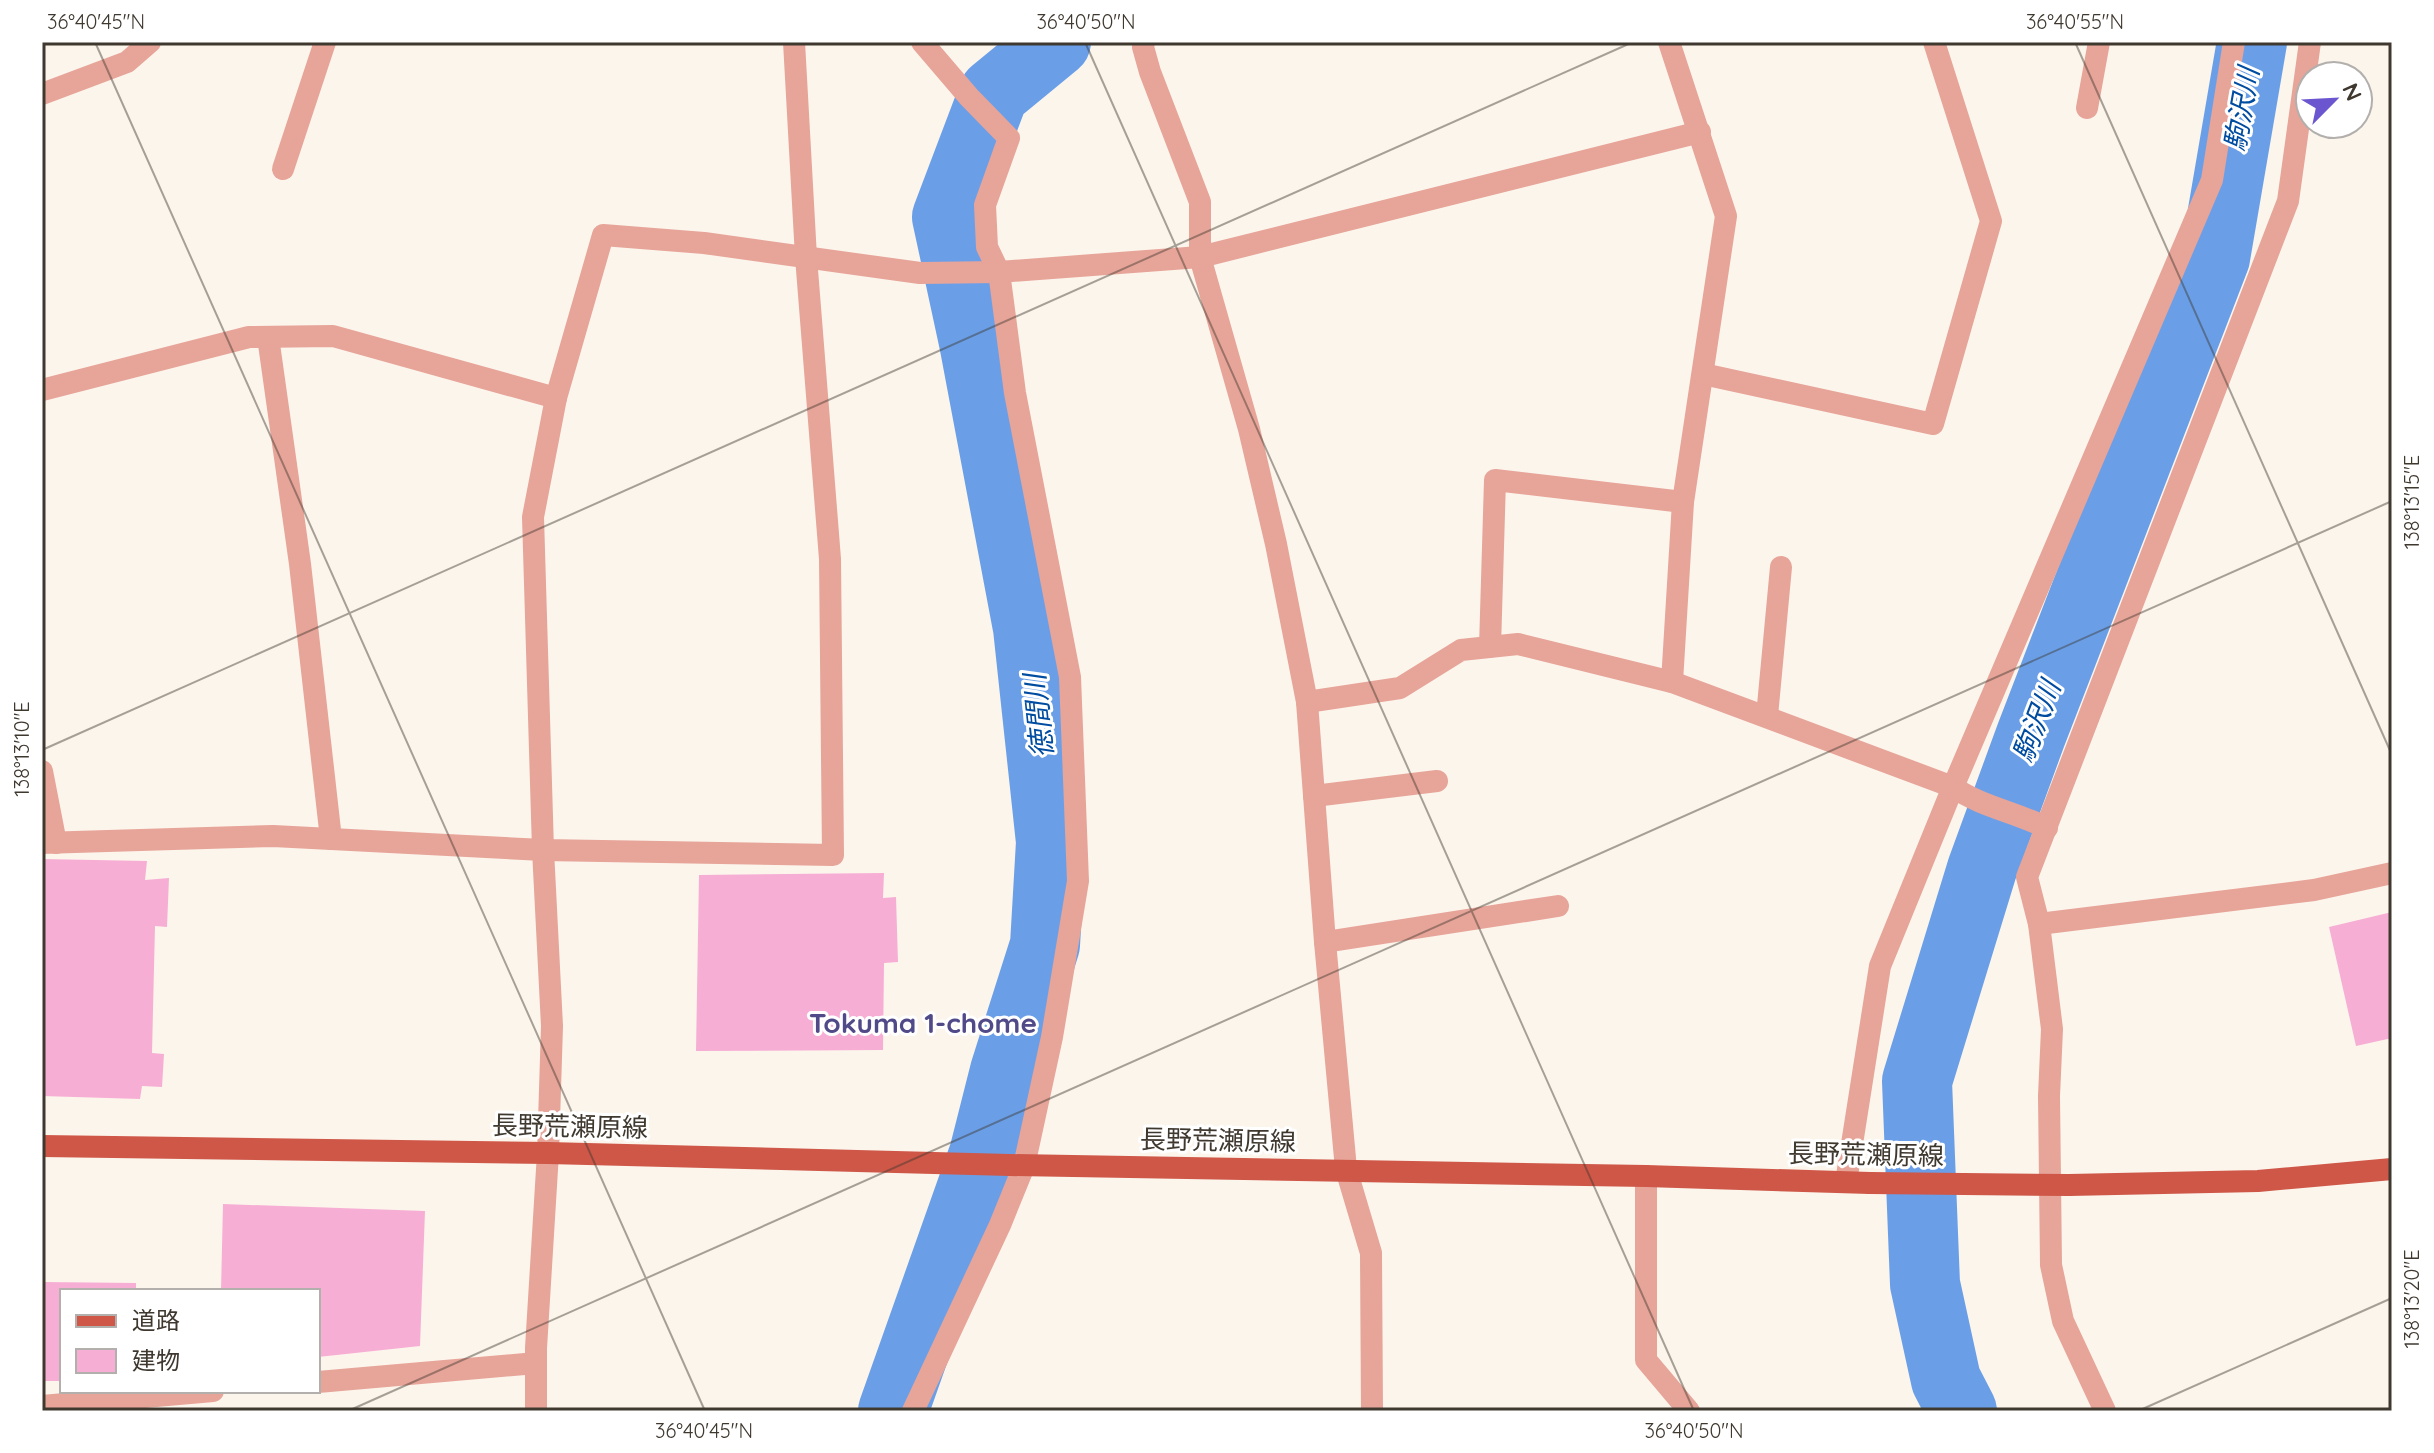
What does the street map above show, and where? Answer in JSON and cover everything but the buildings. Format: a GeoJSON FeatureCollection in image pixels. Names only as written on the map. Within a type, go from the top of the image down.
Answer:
{"type":"FeatureCollection","features":[{"type":"Feature","properties":{"kind":"main road","name":"長野荒瀬原線"},"geometry":{"type":"LineString","coordinates":[[42,1146],[548,1153],[949,1164],[1346,1169],[1870,1183],[2069,1185],[2258,1181],[2392,1169]]}},
{"type":"Feature","properties":{"kind":"street"},"geometry":{"type":"LineString","coordinates":[[42,94],[127,62],[150,42]]}},
{"type":"Feature","properties":{"kind":"street"},"geometry":{"type":"LineString","coordinates":[[283,169],[325,42]]}},
{"type":"Feature","properties":{"kind":"street"},"geometry":{"type":"LineString","coordinates":[[42,771],[49,843],[273,836],[543,850],[833,855],[830,559],[806,257],[794,42]]}},
{"type":"Feature","properties":{"kind":"street"},"geometry":{"type":"LineString","coordinates":[[913,1411],[1000,1225],[1052,1037],[1078,881],[1070,677],[987,247],[985,205],[1009,138],[922,42]]}},
{"type":"Feature","properties":{"kind":"street"},"geometry":{"type":"LineString","coordinates":[[1144,42],[1150,72],[1200,202],[1200,257],[1249,429],[1276,544],[1307,702],[1346,1169],[1371,1253],[1372,1411]]}},
{"type":"Feature","properties":{"kind":"street"},"geometry":{"type":"LineString","coordinates":[[1669,42],[1726,216],[1683,502],[1672,682]]}},
{"type":"Feature","properties":{"kind":"street"},"geometry":{"type":"LineString","coordinates":[[1703,374],[1933,424],[1991,221],[1934,42]]}},
{"type":"Feature","properties":{"kind":"street"},"geometry":{"type":"LineString","coordinates":[[2087,108],[2099,42]]}},
{"type":"Feature","properties":{"kind":"street"},"geometry":{"type":"LineString","coordinates":[[1846,1182],[1880,966],[1953,787],[2212,180],[2234,42]]}},
{"type":"Feature","properties":{"kind":"street"},"geometry":{"type":"LineString","coordinates":[[2105,1411],[2063,1321],[2051,1265],[2049,1096],[2052,1029],[2039,924],[2027,877],[2037,823],[2288,201],[2310,42]]}},
{"type":"Feature","properties":{"kind":"street"},"geometry":{"type":"LineString","coordinates":[[536,1411],[552,1026],[543,850],[533,517],[556,398],[603,235],[704,243],[920,273],[990,272],[1200,257],[1700,132]]}},
{"type":"Feature","properties":{"kind":"street"},"geometry":{"type":"LineString","coordinates":[[42,390],[249,337],[333,336],[556,398]]}},
{"type":"Feature","properties":{"kind":"street"},"geometry":{"type":"LineString","coordinates":[[268,337],[300,564],[331,839]]}},
{"type":"Feature","properties":{"kind":"street"},"geometry":{"type":"LineString","coordinates":[[1490,647],[1495,480],[1683,502]]}},
{"type":"Feature","properties":{"kind":"street"},"geometry":{"type":"LineString","coordinates":[[1767,716],[1781,567]]}},
{"type":"Feature","properties":{"kind":"street"},"geometry":{"type":"LineString","coordinates":[[1307,702],[1400,688],[1461,650],[1518,644],[1672,682],[1953,787],[1973,801],[2037,823]]}},
{"type":"Feature","properties":{"kind":"street"},"geometry":{"type":"LineString","coordinates":[[1314,796],[1437,781]]}},
{"type":"Feature","properties":{"kind":"street"},"geometry":{"type":"LineString","coordinates":[[2039,924],[2314,890],[2392,873]]}},
{"type":"Feature","properties":{"kind":"street"},"geometry":{"type":"LineString","coordinates":[[1325,942],[1558,906]]}},
{"type":"Feature","properties":{"kind":"street"},"geometry":{"type":"LineString","coordinates":[[1646,1176],[1646,1360],[1689,1411]]}},
{"type":"Feature","properties":{"kind":"street"},"geometry":{"type":"LineString","coordinates":[[320,1382],[536,1363]]}},
{"type":"Feature","properties":{"kind":"street"},"geometry":{"type":"LineString","coordinates":[[42,1406],[190,1393]]}},
{"type":"Feature","properties":{"kind":"waterway","name":"徳間川"},"geometry":{"type":"LineString","coordinates":[[893,1411],[984,1154],[1005,1071],[1045,945],[1051,842],[1028,628],[947,217],[994,93],[1056,42]]}},
{"type":"Feature","properties":{"kind":"waterway","name":"駒沢川"},"geometry":{"type":"LineString","coordinates":[[1962,1411],[1946,1380],[1925,1284],[1917,1081],[1982,869],[2215,258],[2252,42]]}},
{"type":"Feature","properties":{"kind":"district","name":"Tokuma 1-chome"},"geometry":{"type":"Point","coordinates":[923,1022]}}]}
